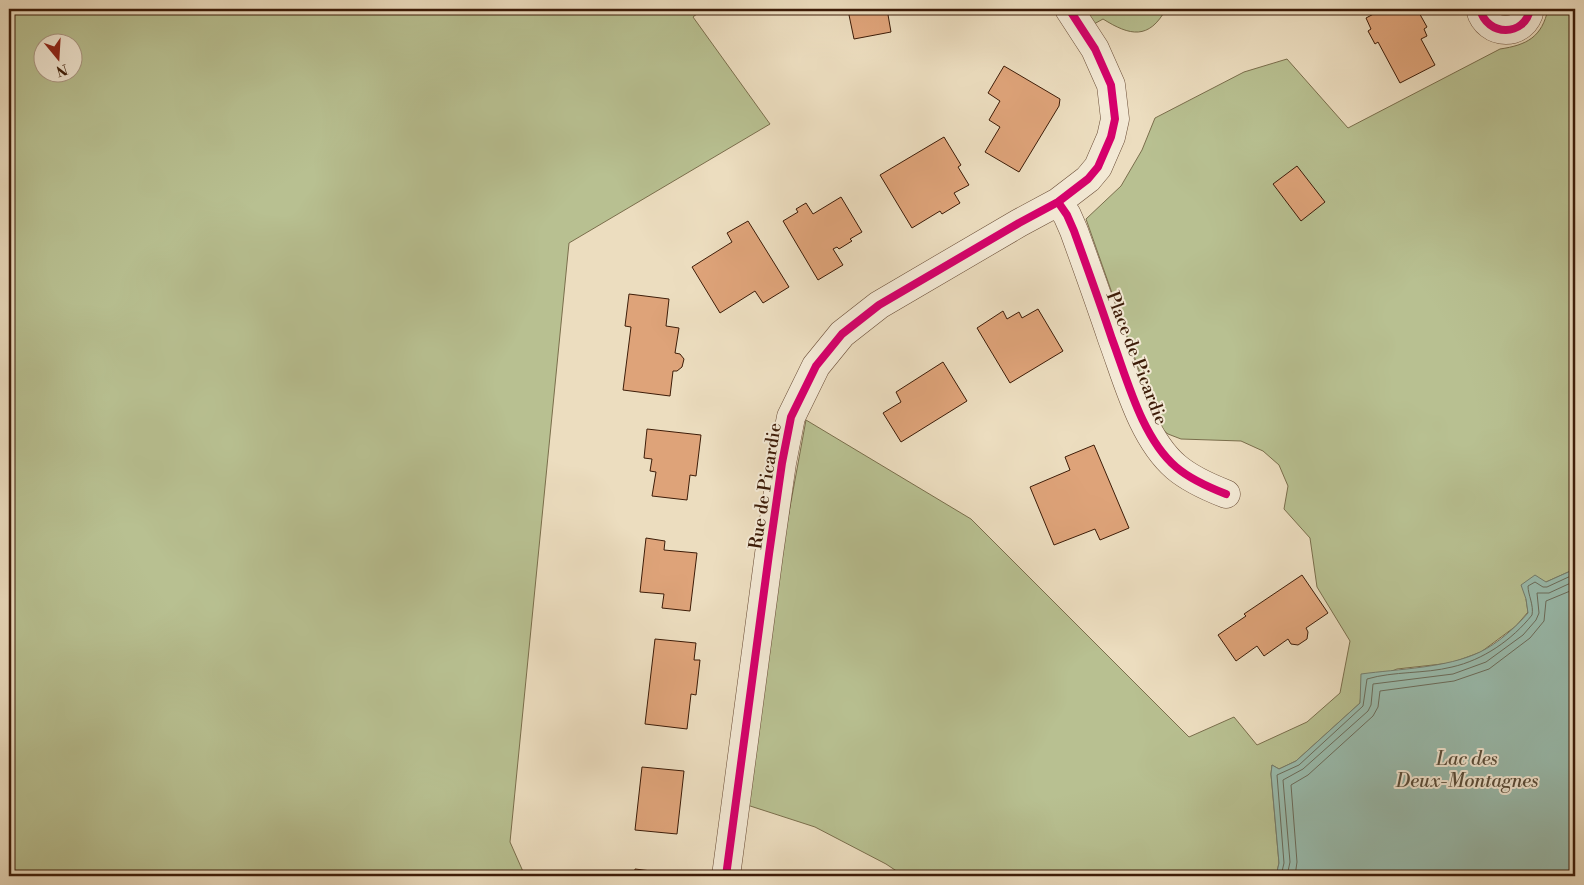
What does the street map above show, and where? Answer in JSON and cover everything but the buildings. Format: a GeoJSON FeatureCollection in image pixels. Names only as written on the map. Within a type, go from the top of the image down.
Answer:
{"type":"FeatureCollection","features":[{"type":"Feature","properties":{"kind":"street","name":"Rue de Picardie"},"geometry":{"type":"LineString","coordinates":[[726,876],[782,463],[791,417],[818,363],[842,334],[880,305],[1058,202],[1088,179],[1098,167],[1111,137],[1114,119],[1111,85],[1095,49],[1069,9]]}},
{"type":"Feature","properties":{"kind":"street"},"geometry":{"type":"LineString","coordinates":[[1480,9],[1482,17],[1497,30],[1517,27],[1526,20],[1530,9]]}},
{"type":"Feature","properties":{"kind":"street","name":"Place de Picardie"},"geometry":{"type":"LineString","coordinates":[[1058,202],[1067,215],[1074,231],[1144,424],[1154,441],[1174,466],[1206,485],[1226,494]]}},
{"type":"Feature","properties":{"kind":"green space"},"geometry":{"type":"Polygon","coordinates":[[[9,9],[703,9],[693,17],[770,124],[569,243],[510,842],[525,876],[9,876],[9,9]]]}},
{"type":"Feature","properties":{"kind":"green space"},"geometry":{"type":"Polygon","coordinates":[[[1084,9],[1166,9],[1153,26],[1138,32],[1122,29],[1103,19],[1094,24],[1084,9]]]}},
{"type":"Feature","properties":{"kind":"green space"},"geometry":{"type":"Polygon","coordinates":[[[1548,9],[1575,9],[1575,569],[1546,582],[1526,599],[1528,612],[1516,626],[1481,652],[1451,663],[1397,669],[1362,683],[1360,703],[1296,761],[1279,769],[1272,765],[1271,774],[1279,863],[1276,876],[904,876],[886,864],[815,827],[744,804],[786,529],[806,420],[971,519],[1189,737],[1234,717],[1257,745],[1307,722],[1340,693],[1350,641],[1317,587],[1310,538],[1284,509],[1288,486],[1279,465],[1263,451],[1241,441],[1181,439],[1168,434],[1159,427],[1086,219],[1121,186],[1142,150],[1155,118],[1244,72],[1287,59],[1348,128],[1500,49],[1518,45],[1532,38],[1542,27],[1548,9]]]}},
{"type":"Feature","properties":{"kind":"water","name":"Lac des Deux-Montagnes"},"geometry":{"type":"Polygon","coordinates":[[[1575,569],[1575,876],[1276,876],[1279,863],[1271,774],[1272,765],[1279,769],[1296,761],[1360,703],[1361,674],[1438,665],[1480,652],[1506,635],[1528,613],[1521,585],[1535,575],[1546,582],[1575,569]]]}},
{"type":"Feature","properties":{"kind":"cycle path"},"geometry":{"type":"LineString","coordinates":[[726,876],[769,554],[782,463],[791,417],[816,366],[842,334],[879,305],[1058,202],[1088,179],[1098,167],[1111,137],[1115,119],[1111,85],[1095,49],[1069,9]]}},
{"type":"Feature","properties":{"kind":"cycle path"},"geometry":{"type":"LineString","coordinates":[[1480,9],[1490,25],[1506,30],[1514,29],[1521,25],[1527,18],[1530,9]]}},
{"type":"Feature","properties":{"kind":"cycle path"},"geometry":{"type":"LineString","coordinates":[[1058,202],[1067,215],[1074,231],[1130,389],[1154,440],[1164,455],[1181,471],[1226,494]]}}]}
